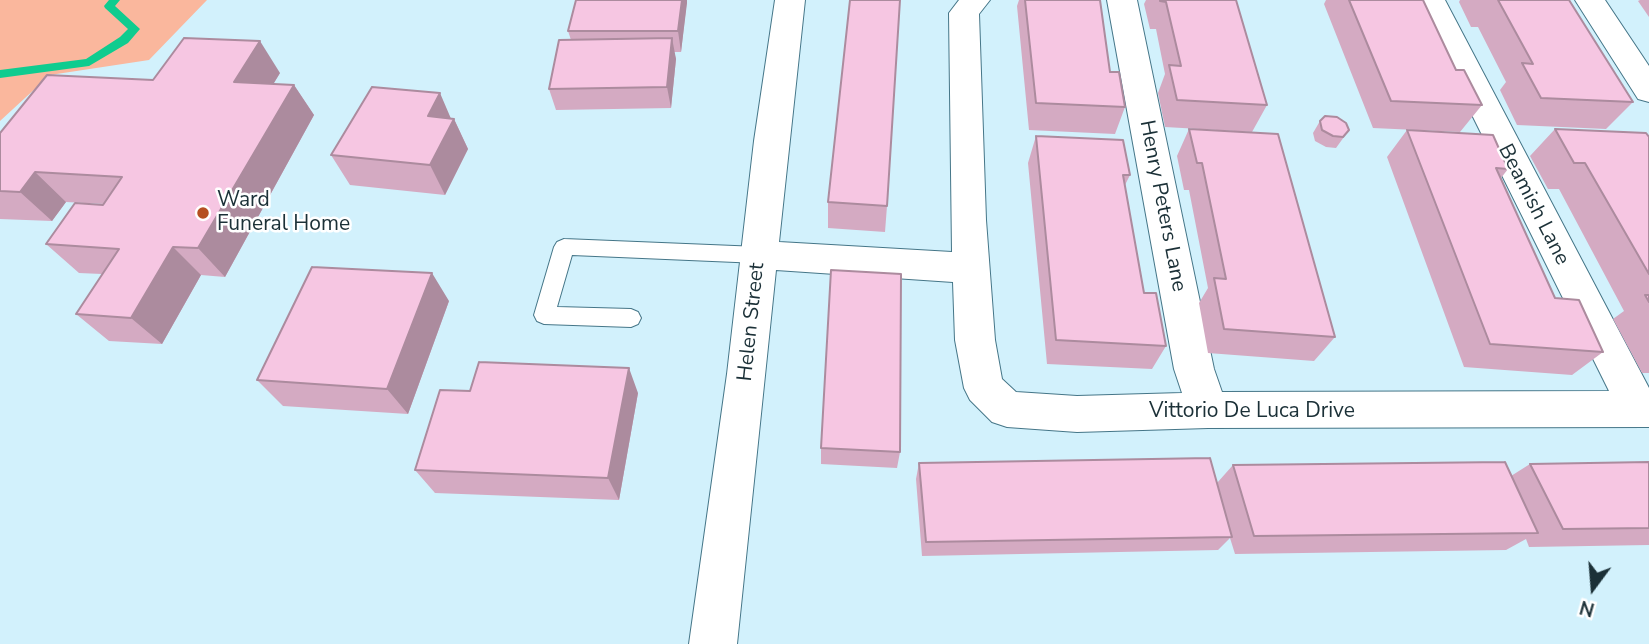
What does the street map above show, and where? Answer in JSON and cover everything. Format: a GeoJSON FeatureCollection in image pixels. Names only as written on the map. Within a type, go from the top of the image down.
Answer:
{"type":"FeatureCollection","features":[{"type":"Feature","properties":{"kind":"street","name":"Helen Street"},"geometry":{"type":"LineString","coordinates":[[713,644],[771,141],[790,0]]}},
{"type":"Feature","properties":{"kind":"street","name":"Vittorio De Luca Drive"},"geometry":{"type":"LineString","coordinates":[[975,0],[964,13],[975,340],[984,388],[1007,409],[1077,414],[1208,410],[1644,409]]}},
{"type":"Feature","properties":{"kind":"street","name":"Henry Peters Lane"},"geometry":{"type":"LineString","coordinates":[[1122,0],[1194,369],[1208,410]]}},
{"type":"Feature","properties":{"kind":"street","name":"Beamish Lane"},"geometry":{"type":"LineString","coordinates":[[1430,0],[1644,409]]}},
{"type":"Feature","properties":{"kind":"street"},"geometry":{"type":"LineString","coordinates":[[1590,0],[1649,91]]}},
{"type":"Feature","properties":{"kind":"street"},"geometry":{"type":"LineString","coordinates":[[759,255],[971,268]]}},
{"type":"Feature","properties":{"kind":"lane"},"geometry":{"type":"LineString","coordinates":[[631,318],[544,315],[564,247],[759,255]]}},
{"type":"Feature","properties":{"kind":"shaded area"},"geometry":{"type":"Polygon","coordinates":[[[0,0],[207,0],[149,60],[50,75],[0,121],[0,0]]]}},
{"type":"Feature","properties":{"kind":"building"},"geometry":{"type":"Polygon","coordinates":[[[576,0],[682,0],[678,31],[568,31],[576,0]]]}},
{"type":"Feature","properties":{"kind":"building"},"geometry":{"type":"Polygon","coordinates":[[[850,0],[900,0],[887,206],[828,202],[850,0]]]}},
{"type":"Feature","properties":{"kind":"building"},"geometry":{"type":"Polygon","coordinates":[[[1025,0],[1100,0],[1110,72],[1119,72],[1125,107],[1036,103],[1025,0]]]}},
{"type":"Feature","properties":{"kind":"building"},"geometry":{"type":"Polygon","coordinates":[[[1160,0],[1236,0],[1267,105],[1177,100],[1169,65],[1181,66],[1166,2],[1160,0]]]}},
{"type":"Feature","properties":{"kind":"building"},"geometry":{"type":"Polygon","coordinates":[[[1349,0],[1423,0],[1456,70],[1464,70],[1482,105],[1391,101],[1349,0]]]}},
{"type":"Feature","properties":{"kind":"building"},"geometry":{"type":"Polygon","coordinates":[[[1498,0],[1569,0],[1633,102],[1541,98],[1522,63],[1533,64],[1498,0]]]}},
{"type":"Feature","properties":{"kind":"building","name":"Ward Funeral Home"},"geometry":{"type":"Polygon","coordinates":[[[184,38],[260,41],[234,82],[294,85],[198,248],[173,247],[131,318],[76,314],[119,249],[46,244],[75,203],[103,205],[122,177],[35,172],[20,192],[0,191],[0,133],[47,75],[153,80],[184,38]]]}},
{"type":"Feature","properties":{"kind":"building"},"geometry":{"type":"Polygon","coordinates":[[[672,38],[667,87],[549,89],[559,40],[672,38]]]}},
{"type":"Feature","properties":{"kind":"building"},"geometry":{"type":"Polygon","coordinates":[[[372,87],[440,93],[428,116],[454,119],[430,165],[331,155],[372,87]]]}},
{"type":"Feature","properties":{"kind":"building"},"geometry":{"type":"Polygon","coordinates":[[[1325,116],[1337,117],[1346,123],[1349,130],[1343,137],[1333,136],[1322,130],[1320,121],[1325,116]]]}},
{"type":"Feature","properties":{"kind":"building"},"geometry":{"type":"Polygon","coordinates":[[[1189,129],[1278,134],[1335,337],[1224,329],[1214,278],[1226,279],[1202,163],[1197,163],[1189,129]]]}},
{"type":"Feature","properties":{"kind":"building"},"geometry":{"type":"Polygon","coordinates":[[[1555,129],[1646,133],[1649,137],[1649,274],[1585,163],[1574,163],[1555,129]]]}},
{"type":"Feature","properties":{"kind":"building"},"geometry":{"type":"Polygon","coordinates":[[[1407,130],[1493,135],[1508,169],[1496,168],[1555,298],[1579,300],[1603,352],[1490,344],[1407,130]]]}},
{"type":"Feature","properties":{"kind":"building"},"geometry":{"type":"Polygon","coordinates":[[[1036,136],[1123,140],[1130,175],[1123,175],[1144,293],[1156,293],[1166,346],[1056,340],[1036,136]]]}},
{"type":"Feature","properties":{"kind":"building"},"geometry":{"type":"Polygon","coordinates":[[[312,267],[432,273],[387,389],[257,380],[312,267]]]}},
{"type":"Feature","properties":{"kind":"building"},"geometry":{"type":"Polygon","coordinates":[[[831,270],[901,274],[900,452],[821,448],[831,270]]]}},
{"type":"Feature","properties":{"kind":"building"},"geometry":{"type":"Polygon","coordinates":[[[479,362],[629,368],[608,478],[415,470],[440,390],[470,391],[479,362]]]}},
{"type":"Feature","properties":{"kind":"building"},"geometry":{"type":"Polygon","coordinates":[[[1210,458],[1232,537],[926,542],[919,463],[1210,458]]]}},
{"type":"Feature","properties":{"kind":"building"},"geometry":{"type":"Polygon","coordinates":[[[1505,462],[1538,533],[1254,536],[1233,465],[1505,462]]]}},
{"type":"Feature","properties":{"kind":"building"},"geometry":{"type":"Polygon","coordinates":[[[1649,462],[1649,528],[1563,529],[1530,464],[1649,462]]]}},
{"type":"Feature","properties":{"kind":"waterway"},"geometry":{"type":"LineString","coordinates":[[0,74],[89,62],[124,40],[135,29],[109,6],[115,0]]}},
{"type":"Feature","properties":{"kind":"place","name":"Ward Funeral Home"},"geometry":{"type":"Point","coordinates":[203,213]}}]}
